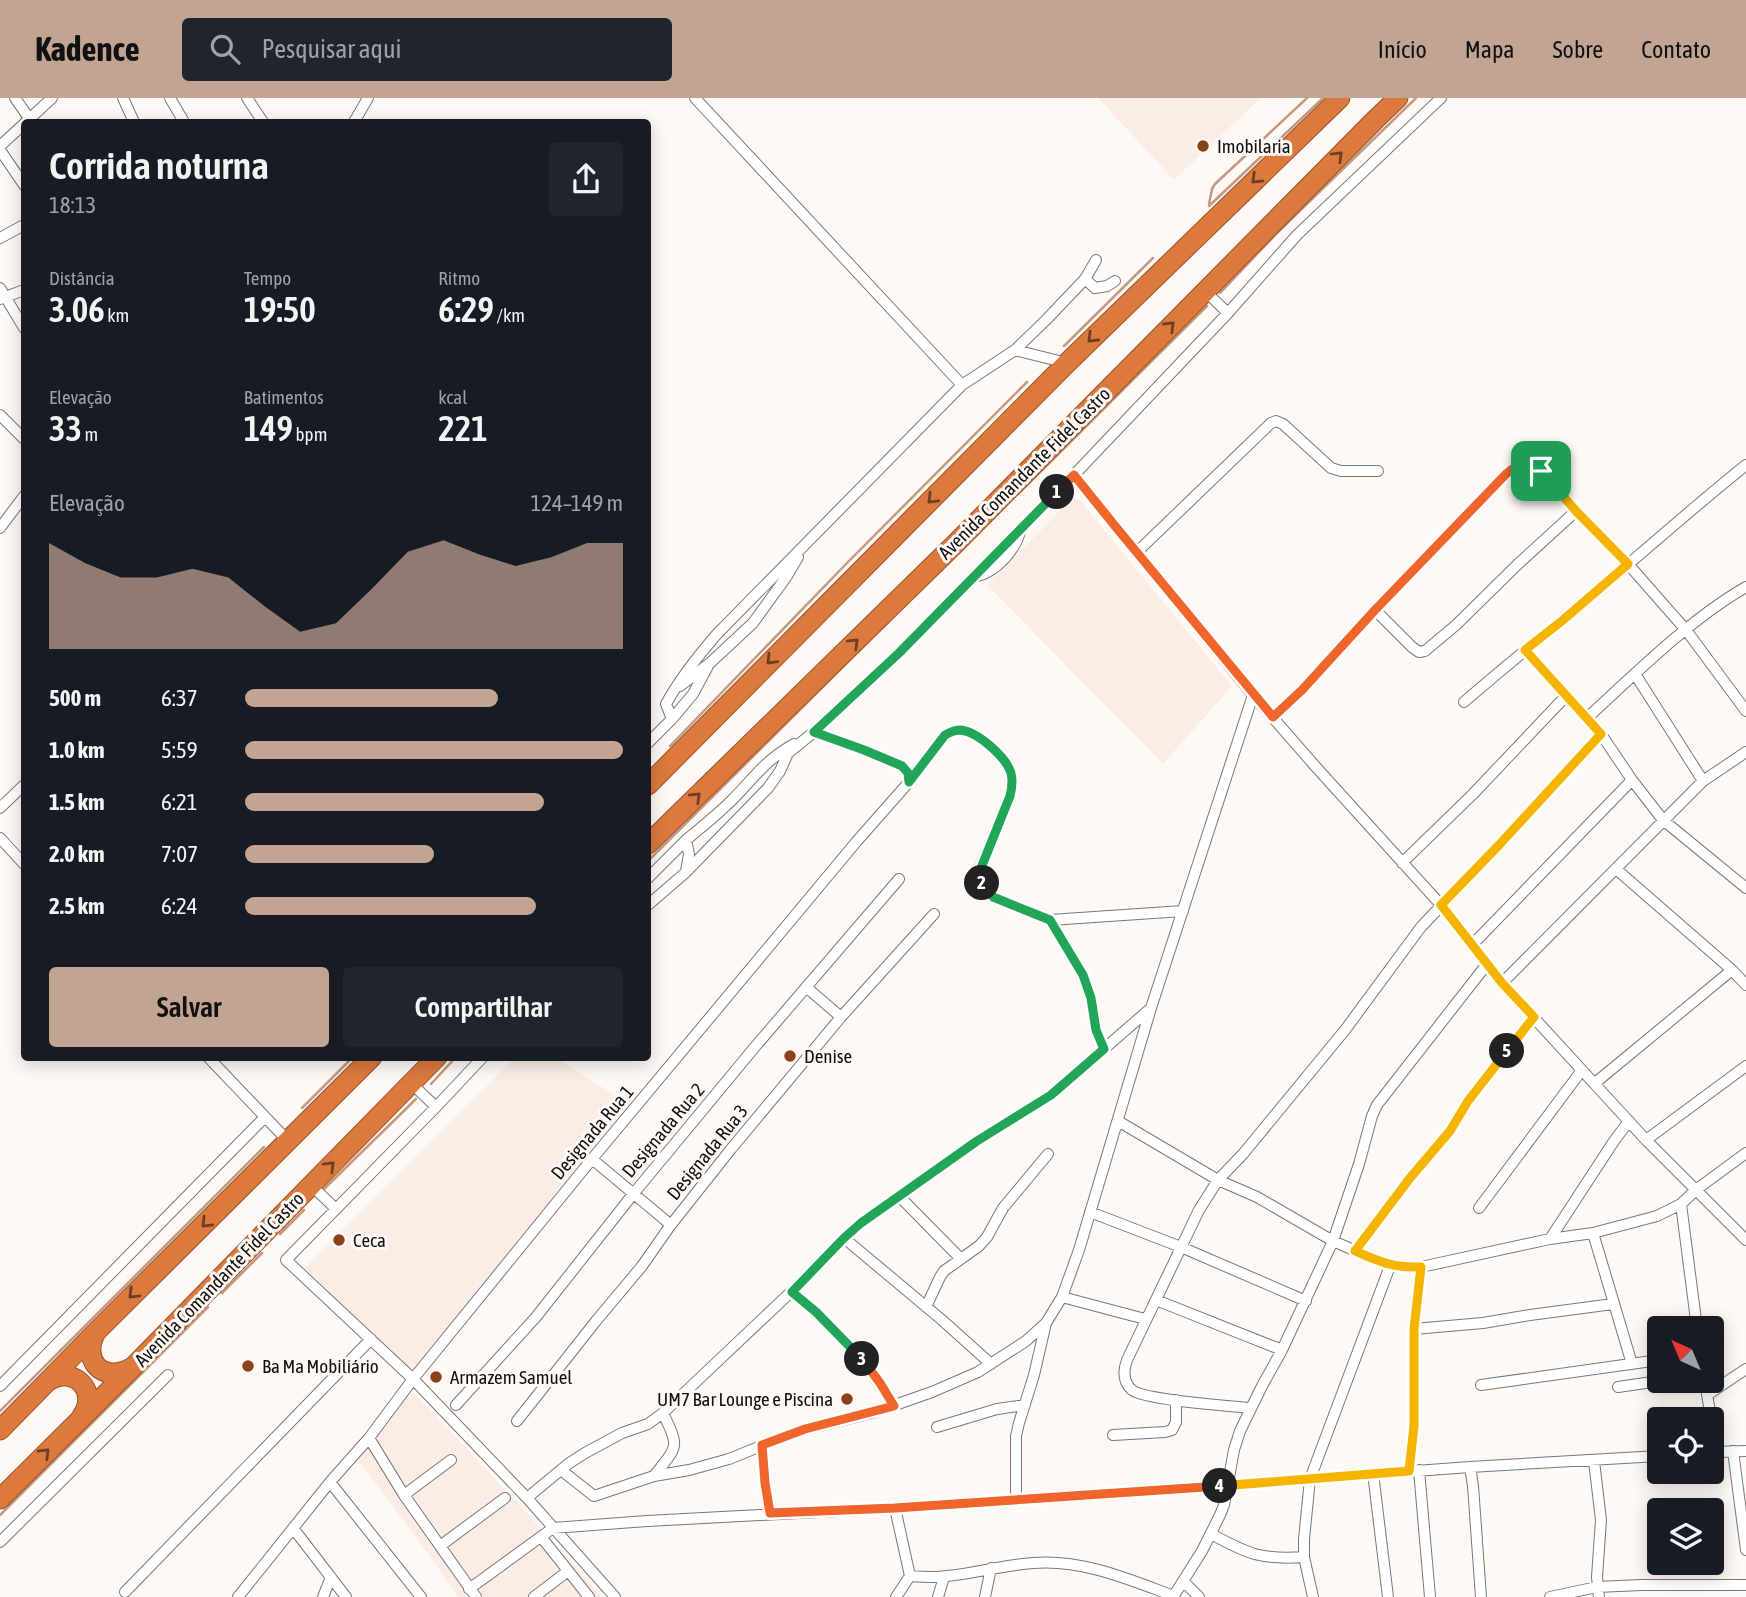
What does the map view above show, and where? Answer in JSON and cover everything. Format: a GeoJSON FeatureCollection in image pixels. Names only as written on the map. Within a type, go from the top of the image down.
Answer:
{"type":"FeatureCollection","features":[{"type":"Feature","properties":{"kind":"highway"},"geometry":{"type":"LineString","coordinates":[[651,782],[1067,363],[1340,98]]}},
{"type":"Feature","properties":{"kind":"highway","name":"Avenida Comandante Fidel Castro"},"geometry":{"type":"LineString","coordinates":[[651,841],[955,544],[1398,98]]}},
{"type":"Feature","properties":{"kind":"highway"},"geometry":{"type":"LineString","coordinates":[[0,1430],[368,1061]]}},
{"type":"Feature","properties":{"kind":"highway","name":"Avenida Comandante Fidel Castro"},"geometry":{"type":"LineString","coordinates":[[0,1499],[433,1061]]}},
{"type":"Feature","properties":{"kind":"highway"},"geometry":{"type":"LineString","coordinates":[[97,1331],[90,1349],[92,1360],[97,1367],[115,1374],[133,1367]]}},
{"type":"Feature","properties":{"kind":"highway"},"geometry":{"type":"LineString","coordinates":[[46,1382],[57,1376],[66,1376],[81,1382],[88,1398],[86,1410],[81,1417]]}},
{"type":"Feature","properties":{"kind":"street"},"geometry":{"type":"LineString","coordinates":[[15,98],[30,119]]}},
{"type":"Feature","properties":{"kind":"street"},"geometry":{"type":"LineString","coordinates":[[32,119],[52,98]]}},
{"type":"Feature","properties":{"kind":"street"},"geometry":{"type":"LineString","coordinates":[[123,98],[133,119]]}},
{"type":"Feature","properties":{"kind":"street"},"geometry":{"type":"LineString","coordinates":[[170,98],[182,119]]}},
{"type":"Feature","properties":{"kind":"street"},"geometry":{"type":"LineString","coordinates":[[247,98],[261,119]]}},
{"type":"Feature","properties":{"kind":"street"},"geometry":{"type":"LineString","coordinates":[[356,119],[368,98]]}},
{"type":"Feature","properties":{"kind":"street"},"geometry":{"type":"LineString","coordinates":[[695,98],[961,385]]}},
{"type":"Feature","properties":{"kind":"street"},"geometry":{"type":"LineString","coordinates":[[651,902],[685,873],[768,788],[788,753],[899,653],[1074,475],[1228,313],[1297,235],[1441,98]]}},
{"type":"Feature","properties":{"kind":"street"},"geometry":{"type":"LineString","coordinates":[[21,129],[0,148],[21,180]]}},
{"type":"Feature","properties":{"kind":"street"},"geometry":{"type":"LineString","coordinates":[[0,238],[21,227]]}},
{"type":"Feature","properties":{"kind":"street"},"geometry":{"type":"LineString","coordinates":[[672,719],[666,704],[672,692],[717,634],[961,385],[1014,350],[1046,320],[1085,279],[1096,260]]}},
{"type":"Feature","properties":{"kind":"street"},"geometry":{"type":"LineString","coordinates":[[1085,279],[1095,288],[1115,281]]}},
{"type":"Feature","properties":{"kind":"street"},"geometry":{"type":"LineString","coordinates":[[21,291],[2,294],[21,323]]}},
{"type":"Feature","properties":{"kind":"street"},"geometry":{"type":"LineString","coordinates":[[1205,291],[1228,313]]}},
{"type":"Feature","properties":{"kind":"street"},"geometry":{"type":"LineString","coordinates":[[1014,350],[1067,363]]}},
{"type":"Feature","properties":{"kind":"street"},"geometry":{"type":"LineString","coordinates":[[0,415],[21,436]]}},
{"type":"Feature","properties":{"kind":"street"},"geometry":{"type":"LineString","coordinates":[[1136,553],[1276,421],[1283,424],[1331,468],[1341,471],[1378,471]]}},
{"type":"Feature","properties":{"kind":"street"},"geometry":{"type":"LineString","coordinates":[[1273,717],[1302,690],[1375,610],[1514,467],[1528,464],[1541,471],[1628,564],[1686,630],[1746,711]]}},
{"type":"Feature","properties":{"kind":"street"},"geometry":{"type":"LineString","coordinates":[[1464,702],[1746,465]]}},
{"type":"Feature","properties":{"kind":"street"},"geometry":{"type":"LineString","coordinates":[[1074,475],[1253,695],[1441,905],[1502,983],[1646,1140],[1745,1236]]}},
{"type":"Feature","properties":{"kind":"street"},"geometry":{"type":"LineString","coordinates":[[1,523],[21,500]]}},
{"type":"Feature","properties":{"kind":"street"},"geometry":{"type":"LineString","coordinates":[[1375,610],[1412,647],[1419,652],[1425,651],[1576,511]]}},
{"type":"Feature","properties":{"kind":"street"},"geometry":{"type":"LineString","coordinates":[[672,692],[710,663],[753,623],[788,576],[807,542]]}},
{"type":"Feature","properties":{"kind":"street"},"geometry":{"type":"LineString","coordinates":[[1587,718],[1686,630],[1746,587]]}},
{"type":"Feature","properties":{"kind":"street"},"geometry":{"type":"LineString","coordinates":[[1525,650],[1601,734],[1663,820],[1746,888]]}},
{"type":"Feature","properties":{"kind":"street"},"geometry":{"type":"LineString","coordinates":[[651,740],[693,694],[710,663]]}},
{"type":"Feature","properties":{"kind":"street"},"geometry":{"type":"LineString","coordinates":[[1635,674],[1703,781]]}},
{"type":"Feature","properties":{"kind":"street"},"geometry":{"type":"LineString","coordinates":[[561,1470],[594,1496],[654,1476],[689,1471],[729,1459],[805,1429],[894,1406],[932,1392],[978,1372],[1026,1341],[1046,1323],[1062,1297],[1151,1007],[1253,695]]}},
{"type":"Feature","properties":{"kind":"street"},"geometry":{"type":"LineString","coordinates":[[1402,863],[1474,794],[1566,696]]}},
{"type":"Feature","properties":{"kind":"street","name":"Designada Rua 1"},"geometry":{"type":"LineString","coordinates":[[238,1597],[330,1482],[369,1438],[413,1379],[592,1158],[949,732],[961,730],[976,736],[1008,766],[1013,783],[979,875],[985,889],[993,897],[1050,920]]}},
{"type":"Feature","properties":{"kind":"street"},"geometry":{"type":"LineString","coordinates":[[814,732],[902,766],[908,773],[909,782]]}},
{"type":"Feature","properties":{"kind":"street"},"geometry":{"type":"LineString","coordinates":[[651,875],[686,840],[726,807],[762,766],[778,753],[814,732]]}},
{"type":"Feature","properties":{"kind":"street"},"geometry":{"type":"LineString","coordinates":[[1251,1408],[1137,1393],[1130,1389],[1126,1382],[1124,1370],[1146,1318],[1199,1210],[1218,1180],[1243,1154],[1345,1030],[1421,927],[1601,734]]}},
{"type":"Feature","properties":{"kind":"street"},"geometry":{"type":"LineString","coordinates":[[1502,983],[1703,781],[1746,752]]}},
{"type":"Feature","properties":{"kind":"street"},"geometry":{"type":"LineString","coordinates":[[1472,945],[1632,780]]}},
{"type":"Feature","properties":{"kind":"street"},"geometry":{"type":"LineString","coordinates":[[0,808],[21,788]]}},
{"type":"Feature","properties":{"kind":"street"},"geometry":{"type":"LineString","coordinates":[[726,807],[768,788]]}},
{"type":"Feature","properties":{"kind":"street"},"geometry":{"type":"LineString","coordinates":[[0,838],[21,861]]}},
{"type":"Feature","properties":{"kind":"street"},"geometry":{"type":"LineString","coordinates":[[685,873],[689,854],[686,840]]}},
{"type":"Feature","properties":{"kind":"street"},"geometry":{"type":"LineString","coordinates":[[1616,869],[1746,985]]}},
{"type":"Feature","properties":{"kind":"street"},"geometry":{"type":"LineString","coordinates":[[1737,880],[1746,871]]}},
{"type":"Feature","properties":{"kind":"street","name":"Designada Rua 2"},"geometry":{"type":"LineString","coordinates":[[456,1405],[536,1317],[634,1194],[899,879]]}},
{"type":"Feature","properties":{"kind":"street"},"geometry":{"type":"LineString","coordinates":[[1104,1049],[1096,1030],[1091,998],[1083,975],[1050,920],[1182,911]]}},
{"type":"Feature","properties":{"kind":"street","name":"Designada Rua 3"},"geometry":{"type":"LineString","coordinates":[[517,1421],[642,1266],[731,1149],[841,1017],[934,914]]}},
{"type":"Feature","properties":{"kind":"street"},"geometry":{"type":"LineString","coordinates":[[910,1576],[944,1577],[1034,1563],[1070,1564],[1104,1571],[1173,1596],[1211,1534],[1224,1505],[1240,1431],[1306,1301],[1333,1241],[1377,1105],[1487,964]]}},
{"type":"Feature","properties":{"kind":"street"},"geometry":{"type":"LineString","coordinates":[[1595,1083],[1732,971]]}},
{"type":"Feature","properties":{"kind":"street"},"geometry":{"type":"LineString","coordinates":[[806,987],[841,1017]]}},
{"type":"Feature","properties":{"kind":"street"},"geometry":{"type":"LineString","coordinates":[[527,1498],[585,1453],[622,1433],[648,1424],[663,1413],[872,1214],[984,1136],[1051,1095],[1151,1007]]}},
{"type":"Feature","properties":{"kind":"street"},"geometry":{"type":"LineString","coordinates":[[1355,1251],[1410,1178],[1450,1131],[1468,1101],[1534,1017]]}},
{"type":"Feature","properties":{"kind":"street"},"geometry":{"type":"LineString","coordinates":[[212,1061],[288,1141]]}},
{"type":"Feature","properties":{"kind":"street"},"geometry":{"type":"LineString","coordinates":[[479,1061],[286,1260],[413,1379],[527,1498],[615,1597]]}},
{"type":"Feature","properties":{"kind":"street"},"geometry":{"type":"LineString","coordinates":[[1646,1140],[1746,1066]]}},
{"type":"Feature","properties":{"kind":"street"},"geometry":{"type":"LineString","coordinates":[[1479,1208],[1582,1070]]}},
{"type":"Feature","properties":{"kind":"street"},"geometry":{"type":"LineString","coordinates":[[411,1083],[436,1107]]}},
{"type":"Feature","properties":{"kind":"street"},"geometry":{"type":"LineString","coordinates":[[0,1385],[265,1117]]}},
{"type":"Feature","properties":{"kind":"street"},"geometry":{"type":"LineString","coordinates":[[1118,1121],[1218,1180],[1263,1201],[1333,1241],[1390,1266],[1406,1268],[1593,1233],[1657,1216],[1681,1204],[1746,1153]]}},
{"type":"Feature","properties":{"kind":"street"},"geometry":{"type":"LineString","coordinates":[[1550,1239],[1629,1121]]}},
{"type":"Feature","properties":{"kind":"street"},"geometry":{"type":"LineString","coordinates":[[926,1307],[944,1271],[979,1246],[1003,1208],[1048,1154]]}},
{"type":"Feature","properties":{"kind":"street"},"geometry":{"type":"LineString","coordinates":[[592,1158],[671,1225]]}},
{"type":"Feature","properties":{"kind":"street"},"geometry":{"type":"LineString","coordinates":[[311,1185],[337,1209]]}},
{"type":"Feature","properties":{"kind":"street"},"geometry":{"type":"LineString","coordinates":[[899,1196],[961,1259]]}},
{"type":"Feature","properties":{"kind":"street"},"geometry":{"type":"LineString","coordinates":[[1681,1204],[1695,1316]]}},
{"type":"Feature","properties":{"kind":"street"},"geometry":{"type":"LineString","coordinates":[[1090,1212],[1181,1247],[1306,1301]]}},
{"type":"Feature","properties":{"kind":"street"},"geometry":{"type":"LineString","coordinates":[[1593,1233],[1632,1364]]}},
{"type":"Feature","properties":{"kind":"street"},"geometry":{"type":"LineString","coordinates":[[844,1238],[991,1364]]}},
{"type":"Feature","properties":{"kind":"street"},"geometry":{"type":"LineString","coordinates":[[1312,1597],[1304,1557],[1310,1479],[1390,1266]]}},
{"type":"Feature","properties":{"kind":"street"},"geometry":{"type":"LineString","coordinates":[[1421,1267],[1414,1329],[1414,1470],[1430,1597]]}},
{"type":"Feature","properties":{"kind":"street"},"geometry":{"type":"LineString","coordinates":[[792,1292],[855,1352],[874,1374],[894,1406]]}},
{"type":"Feature","properties":{"kind":"street"},"geometry":{"type":"LineString","coordinates":[[1062,1297],[1146,1318]]}},
{"type":"Feature","properties":{"kind":"street"},"geometry":{"type":"LineString","coordinates":[[1156,1300],[1282,1350]]}},
{"type":"Feature","properties":{"kind":"street"},"geometry":{"type":"LineString","coordinates":[[1414,1329],[1483,1323],[1613,1304]]}},
{"type":"Feature","properties":{"kind":"street"},"geometry":{"type":"LineString","coordinates":[[1016,1499],[1016,1436],[1046,1323]]}},
{"type":"Feature","properties":{"kind":"street"},"geometry":{"type":"LineString","coordinates":[[125,1592],[372,1339]]}},
{"type":"Feature","properties":{"kind":"street"},"geometry":{"type":"LineString","coordinates":[[1481,1385],[1647,1362]]}},
{"type":"Feature","properties":{"kind":"street"},"geometry":{"type":"LineString","coordinates":[[1709,1407],[1707,1395],[1746,1369]]}},
{"type":"Feature","properties":{"kind":"street"},"geometry":{"type":"LineString","coordinates":[[0,1542],[168,1375]]}},
{"type":"Feature","properties":{"kind":"street"},"geometry":{"type":"LineString","coordinates":[[1618,1387],[1647,1383]]}},
{"type":"Feature","properties":{"kind":"street"},"geometry":{"type":"LineString","coordinates":[[1113,1435],[1172,1430],[1176,1423],[1176,1400]]}},
{"type":"Feature","properties":{"kind":"street"},"geometry":{"type":"LineString","coordinates":[[937,1427],[997,1409],[1025,1405]]}},
{"type":"Feature","properties":{"kind":"street"},"geometry":{"type":"LineString","coordinates":[[654,1476],[674,1447],[675,1438],[663,1413]]}},
{"type":"Feature","properties":{"kind":"street"},"geometry":{"type":"LineString","coordinates":[[369,1438],[404,1494],[473,1593],[554,1528],[770,1513],[895,1508],[1470,1466],[1647,1457]]}},
{"type":"Feature","properties":{"kind":"street"},"geometry":{"type":"LineString","coordinates":[[762,1445],[770,1513]]}},
{"type":"Feature","properties":{"kind":"street"},"geometry":{"type":"LineString","coordinates":[[1724,1451],[1746,1451]]}},
{"type":"Feature","properties":{"kind":"street"},"geometry":{"type":"LineString","coordinates":[[1733,1451],[1744,1513],[1746,1549]]}},
{"type":"Feature","properties":{"kind":"street"},"geometry":{"type":"LineString","coordinates":[[404,1494],[451,1460]]}},
{"type":"Feature","properties":{"kind":"street"},"geometry":{"type":"LineString","coordinates":[[1594,1461],[1601,1520],[1598,1592]]}},
{"type":"Feature","properties":{"kind":"street"},"geometry":{"type":"LineString","coordinates":[[1470,1466],[1481,1597]]}},
{"type":"Feature","properties":{"kind":"street"},"geometry":{"type":"LineString","coordinates":[[1373,1473],[1388,1597]]}},
{"type":"Feature","properties":{"kind":"street"},"geometry":{"type":"LineString","coordinates":[[330,1482],[421,1597]]}},
{"type":"Feature","properties":{"kind":"street"},"geometry":{"type":"LineString","coordinates":[[440,1546],[505,1498]]}},
{"type":"Feature","properties":{"kind":"street"},"geometry":{"type":"LineString","coordinates":[[895,1508],[910,1576],[896,1597]]}},
{"type":"Feature","properties":{"kind":"street"},"geometry":{"type":"LineString","coordinates":[[293,1528],[346,1597]]}},
{"type":"Feature","properties":{"kind":"street"},"geometry":{"type":"LineString","coordinates":[[1211,1534],[1261,1557],[1304,1557]]}},
{"type":"Feature","properties":{"kind":"street"},"geometry":{"type":"LineString","coordinates":[[542,1538],[589,1597]]}},
{"type":"Feature","properties":{"kind":"street"},"geometry":{"type":"LineString","coordinates":[[988,1596],[991,1569]]}},
{"type":"Feature","properties":{"kind":"street"},"geometry":{"type":"LineString","coordinates":[[534,1597],[568,1571]]}},
{"type":"Feature","properties":{"kind":"street"},"geometry":{"type":"LineString","coordinates":[[323,1597],[331,1577]]}},
{"type":"Feature","properties":{"kind":"street"},"geometry":{"type":"LineString","coordinates":[[938,1597],[944,1577]]}},
{"type":"Feature","properties":{"kind":"street"},"geometry":{"type":"LineString","coordinates":[[1184,1582],[1199,1597]]}},
{"type":"Feature","properties":{"kind":"street"},"geometry":{"type":"LineString","coordinates":[[1550,1597],[1641,1585],[1667,1592],[1729,1584],[1746,1585]]}},
{"type":"Feature","properties":{"kind":"street"},"geometry":{"type":"LineString","coordinates":[[1729,1584],[1730,1597]]}},
{"type":"Feature","properties":{"kind":"shaded area"},"geometry":{"type":"Polygon","coordinates":[[[1098,98],[1261,98],[1174,180],[1098,98]]]}},
{"type":"Feature","properties":{"kind":"shaded area"},"geometry":{"type":"Polygon","coordinates":[[[1072,498],[1080,500],[1232,686],[1163,764],[987,585],[1072,498]]]}},
{"type":"Feature","properties":{"kind":"shaded area"},"geometry":{"type":"Polygon","coordinates":[[[512,1061],[561,1061],[630,1105],[412,1372],[305,1268],[512,1061]]]}},
{"type":"Feature","properties":{"kind":"shaded area"},"geometry":{"type":"Polygon","coordinates":[[[411,1390],[602,1597],[458,1597],[356,1458],[411,1390]]]}},
{"type":"Feature","properties":{"kind":"waterway"},"geometry":{"type":"LineString","coordinates":[[1209,204],[1215,184],[1307,98]]}},
{"type":"Feature","properties":{"kind":"waterway"},"geometry":{"type":"LineString","coordinates":[[1209,206],[1323,98]]}},
{"type":"Feature","properties":{"kind":"waterway"},"geometry":{"type":"LineString","coordinates":[[1220,293],[1277,233],[1416,98]]}},
{"type":"Feature","properties":{"kind":"waterway"},"geometry":{"type":"LineString","coordinates":[[1064,346],[1153,258]]}},
{"type":"Feature","properties":{"kind":"waterway"},"geometry":{"type":"LineString","coordinates":[[1018,494],[1207,306]]}},
{"type":"Feature","properties":{"kind":"waterway"},"geometry":{"type":"LineString","coordinates":[[670,746],[1027,382]]}},
{"type":"Feature","properties":{"kind":"waterway"},"geometry":{"type":"LineString","coordinates":[[651,858],[889,621]]}},
{"type":"Feature","properties":{"kind":"waterway"},"geometry":{"type":"LineString","coordinates":[[302,1108],[349,1061]]}},
{"type":"Feature","properties":{"kind":"waterway"},"geometry":{"type":"LineString","coordinates":[[431,1084],[452,1061]]}},
{"type":"Feature","properties":{"kind":"waterway"},"geometry":{"type":"LineString","coordinates":[[323,1190],[416,1099]]}},
{"type":"Feature","properties":{"kind":"waterway"},"geometry":{"type":"LineString","coordinates":[[0,1411],[264,1147]]}},
{"type":"Feature","properties":{"kind":"waterway"},"geometry":{"type":"LineString","coordinates":[[280,1234],[304,1210]]}},
{"type":"Feature","properties":{"kind":"waterway"},"geometry":{"type":"LineString","coordinates":[[222,1293],[262,1253]]}},
{"type":"Feature","properties":{"kind":"waterway"},"geometry":{"type":"LineString","coordinates":[[0,1515],[208,1307]]}},
{"type":"Feature","properties":{"kind":"place","name":"Imobilaria"},"geometry":{"type":"Point","coordinates":[1203,146]}},
{"type":"Feature","properties":{"kind":"place","name":"Denise"},"geometry":{"type":"Point","coordinates":[790,1056]}},
{"type":"Feature","properties":{"kind":"place","name":"Ceca"},"geometry":{"type":"Point","coordinates":[339,1240]}},
{"type":"Feature","properties":{"kind":"place","name":"Ba Ma Mobiliário"},"geometry":{"type":"Point","coordinates":[248,1366]}},
{"type":"Feature","properties":{"kind":"place","name":"Armazem Samuel"},"geometry":{"type":"Point","coordinates":[436,1377]}},
{"type":"Feature","properties":{"kind":"place","name":"UM7 Bar Lounge e Piscina"},"geometry":{"type":"Point","coordinates":[847,1399]}},
{"type":"Feature","properties":{"kind":"route"},"geometry":{"type":"LineString","coordinates":[[1521,464],[1528,464],[1541,471],[1628,564],[1525,650],[1601,734],[1441,905],[1502,983],[1534,1017],[1468,1101],[1450,1131],[1410,1178],[1355,1251],[1390,1266],[1421,1267],[1414,1329],[1414,1426],[1409,1471],[895,1508],[770,1513],[762,1445],[805,1429],[894,1406],[880,1383],[850,1346],[792,1292],[844,1238],[872,1214],[992,1131],[1043,1101],[1104,1049],[1096,1030],[1091,998],[1083,975],[1050,920],[993,897],[980,879],[981,868],[1013,783],[1008,766],[999,755],[966,731],[949,732],[909,782],[908,773],[902,766],[814,732],[899,653],[1074,475],[1273,717],[1302,690],[1506,474],[1521,464]]}}]}
